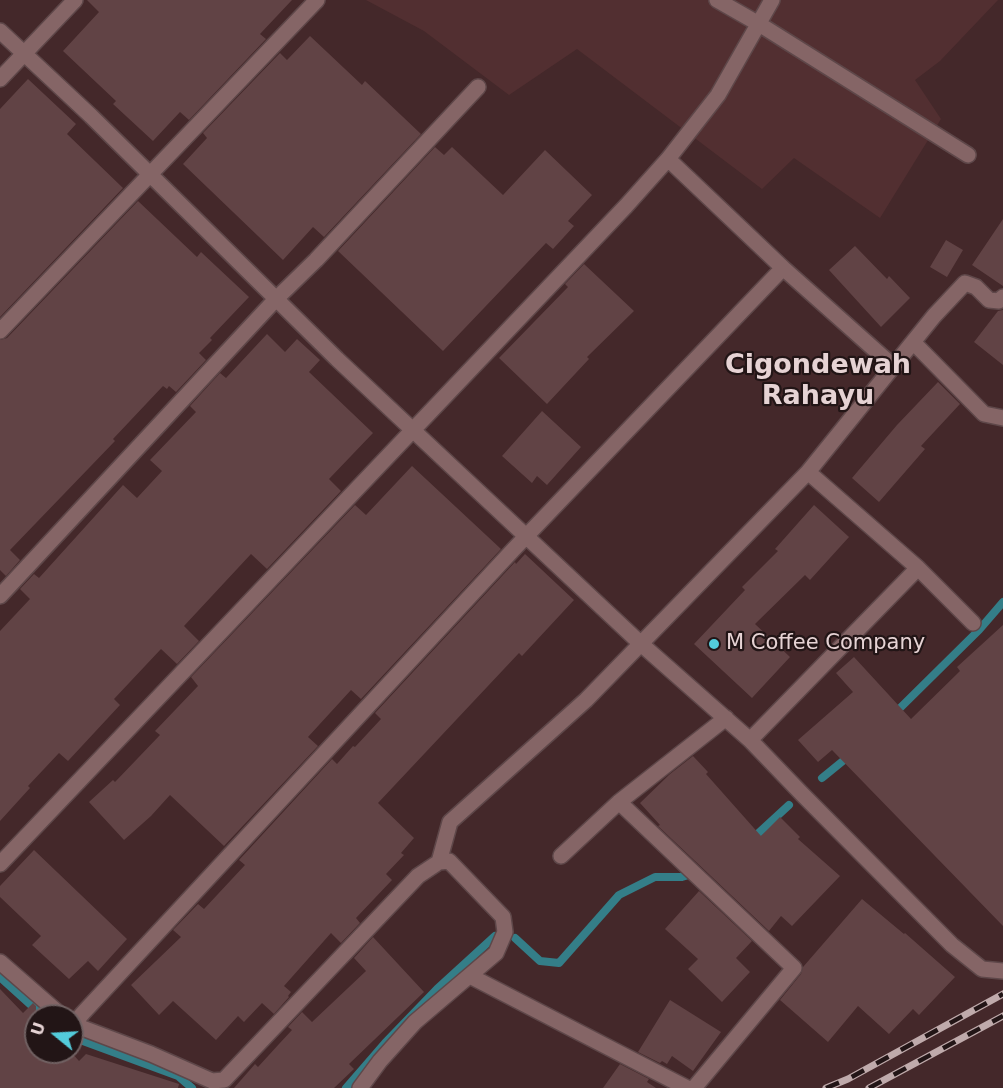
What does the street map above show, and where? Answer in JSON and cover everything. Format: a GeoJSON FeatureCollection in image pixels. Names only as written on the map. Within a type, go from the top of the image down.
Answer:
{"type":"FeatureCollection","features":[{"type":"Feature","properties":{"kind":"street"},"geometry":{"type":"LineString","coordinates":[[0,79],[75,0]]}},
{"type":"Feature","properties":{"kind":"street"},"geometry":{"type":"LineString","coordinates":[[0,331],[317,0]]}},
{"type":"Feature","properties":{"kind":"street"},"geometry":{"type":"LineString","coordinates":[[717,0],[968,156]]}},
{"type":"Feature","properties":{"kind":"street"},"geometry":{"type":"LineString","coordinates":[[0,864],[626,206],[668,159],[718,95],[772,0]]}},
{"type":"Feature","properties":{"kind":"street"},"geometry":{"type":"LineString","coordinates":[[0,31],[91,116],[337,360],[640,642],[750,740],[952,945],[982,969],[1003,971]]}},
{"type":"Feature","properties":{"kind":"street"},"geometry":{"type":"LineString","coordinates":[[0,596],[276,299],[316,260],[478,87]]}},
{"type":"Feature","properties":{"kind":"street"},"geometry":{"type":"LineString","coordinates":[[668,159],[783,268],[893,366]]}},
{"type":"Feature","properties":{"kind":"street"},"geometry":{"type":"LineString","coordinates":[[84,1009],[99,996],[527,535],[783,268]]}},
{"type":"Feature","properties":{"kind":"street"},"geometry":{"type":"LineString","coordinates":[[439,862],[450,822],[586,700],[808,472],[893,366],[965,283],[976,287],[989,300],[999,301],[1003,297]]}},
{"type":"Feature","properties":{"kind":"street"},"geometry":{"type":"LineString","coordinates":[[913,342],[984,414],[1003,418]]}},
{"type":"Feature","properties":{"kind":"street"},"geometry":{"type":"LineString","coordinates":[[808,472],[918,568],[973,623]]}},
{"type":"Feature","properties":{"kind":"street"},"geometry":{"type":"LineString","coordinates":[[750,740],[918,568]]}},
{"type":"Feature","properties":{"kind":"street"},"geometry":{"type":"LineString","coordinates":[[561,856],[619,802],[726,718]]}},
{"type":"Feature","properties":{"kind":"street"},"geometry":{"type":"LineString","coordinates":[[619,802],[794,968],[694,1088]]}},
{"type":"Feature","properties":{"kind":"street"},"geometry":{"type":"LineString","coordinates":[[84,1028],[212,1081],[224,1080],[418,876],[446,860],[453,863],[503,918],[505,932],[496,953],[415,1022],[380,1061],[360,1088]]}},
{"type":"Feature","properties":{"kind":"street"},"geometry":{"type":"LineString","coordinates":[[0,962],[48,1004]]}},
{"type":"Feature","properties":{"kind":"street"},"geometry":{"type":"LineString","coordinates":[[470,976],[687,1088]]}},
{"type":"Feature","properties":{"kind":"shaded area"},"geometry":{"type":"Polygon","coordinates":[[[366,0],[998,0],[940,61],[915,80],[941,119],[880,218],[794,158],[762,189],[577,49],[509,95],[424,31],[366,0]]]}},
{"type":"Feature","properties":{"kind":"building"},"geometry":{"type":"Polygon","coordinates":[[[87,0],[292,0],[260,34],[266,39],[189,120],[180,112],[153,141],[113,104],[116,101],[63,51],[99,12],[87,0]]]}},
{"type":"Feature","properties":{"kind":"building"},"geometry":{"type":"Polygon","coordinates":[[[310,36],[362,85],[365,81],[421,134],[324,237],[313,227],[283,260],[183,164],[207,138],[203,133],[280,53],[287,60],[310,36]]]}},
{"type":"Feature","properties":{"kind":"building"},"geometry":{"type":"Polygon","coordinates":[[[28,79],[76,124],[67,134],[123,188],[0,317],[0,109],[28,79]]]}},
{"type":"Feature","properties":{"kind":"building"},"geometry":{"type":"Polygon","coordinates":[[[435,147],[444,155],[452,147],[503,195],[545,150],[592,195],[568,221],[574,226],[553,249],[546,243],[443,351],[338,251],[435,147]]]}},
{"type":"Feature","properties":{"kind":"building"},"geometry":{"type":"Polygon","coordinates":[[[138,201],[197,257],[201,252],[249,297],[210,338],[212,340],[199,353],[206,360],[176,392],[169,386],[167,389],[163,386],[113,439],[115,441],[10,550],[20,560],[6,576],[0,570],[0,340],[7,338],[138,201]]]}},
{"type":"Feature","properties":{"kind":"building"},"geometry":{"type":"Polygon","coordinates":[[[1003,219],[1003,286],[972,265],[1003,219]]]}},
{"type":"Feature","properties":{"kind":"building"},"geometry":{"type":"Polygon","coordinates":[[[946,240],[963,250],[947,277],[930,267],[946,240]]]}},
{"type":"Feature","properties":{"kind":"building"},"geometry":{"type":"Polygon","coordinates":[[[855,246],[887,279],[889,276],[910,298],[881,327],[829,270],[855,246]]]}},
{"type":"Feature","properties":{"kind":"building"},"geometry":{"type":"Polygon","coordinates":[[[584,264],[634,311],[587,357],[589,359],[547,404],[499,358],[568,287],[565,284],[584,264]]]}},
{"type":"Feature","properties":{"kind":"building"},"geometry":{"type":"Polygon","coordinates":[[[1003,310],[1003,365],[974,342],[998,311],[1003,310]]]}},
{"type":"Feature","properties":{"kind":"building"},"geometry":{"type":"Polygon","coordinates":[[[267,334],[285,352],[297,339],[320,360],[309,372],[373,433],[329,479],[341,491],[267,569],[251,554],[184,626],[199,641],[177,664],[161,649],[114,699],[120,705],[68,761],[59,753],[0,821],[0,631],[30,599],[20,589],[34,574],[39,578],[123,485],[137,498],[162,471],[150,460],[196,412],[190,406],[220,373],[226,378],[267,334]]]}},
{"type":"Feature","properties":{"kind":"building"},"geometry":{"type":"Polygon","coordinates":[[[938,382],[960,404],[921,446],[925,449],[879,502],[852,478],[897,425],[938,382]]]}},
{"type":"Feature","properties":{"kind":"building"},"geometry":{"type":"Polygon","coordinates":[[[542,411],[581,447],[547,485],[537,476],[532,483],[502,456],[542,411]]]}},
{"type":"Feature","properties":{"kind":"building"},"geometry":{"type":"Polygon","coordinates":[[[412,466],[501,549],[361,699],[351,690],[308,737],[318,746],[224,846],[170,795],[124,840],[89,802],[113,780],[115,782],[160,735],[155,731],[198,686],[191,677],[355,505],[366,515],[412,466]]]}},
{"type":"Feature","properties":{"kind":"building"},"geometry":{"type":"Polygon","coordinates":[[[814,505],[849,537],[810,580],[805,575],[755,624],[790,657],[752,698],[694,644],[745,590],[742,587],[778,551],[775,549],[814,505]]]}},
{"type":"Feature","properties":{"kind":"building"},"geometry":{"type":"Polygon","coordinates":[[[525,554],[574,600],[522,656],[519,653],[378,803],[414,838],[401,853],[404,855],[386,874],[392,880],[356,918],[360,923],[341,943],[331,933],[284,986],[291,992],[274,1014],[262,1003],[244,1022],[238,1016],[216,1040],[173,1001],[159,1015],[131,985],[181,937],[173,930],[198,904],[204,909],[245,865],[239,860],[332,759],[337,764],[353,746],[355,747],[381,719],[375,713],[525,554]]]}},
{"type":"Feature","properties":{"kind":"building"},"geometry":{"type":"Polygon","coordinates":[[[1003,625],[1003,926],[832,750],[818,762],[798,740],[853,692],[836,673],[854,657],[911,719],[960,671],[957,667],[1003,625]]]}},
{"type":"Feature","properties":{"kind":"building"},"geometry":{"type":"Polygon","coordinates":[[[693,756],[761,836],[780,817],[800,837],[798,839],[840,876],[792,926],[781,916],[769,931],[658,826],[660,825],[640,803],[693,756]]]}},
{"type":"Feature","properties":{"kind":"building"},"geometry":{"type":"Polygon","coordinates":[[[34,850],[127,939],[98,971],[88,961],[69,979],[32,945],[41,936],[0,897],[0,886],[34,850]]]}},
{"type":"Feature","properties":{"kind":"building"},"geometry":{"type":"Polygon","coordinates":[[[699,891],[752,941],[736,958],[750,972],[722,1002],[688,969],[698,959],[665,929],[699,891]]]}},
{"type":"Feature","properties":{"kind":"building"},"geometry":{"type":"Polygon","coordinates":[[[862,899],[955,977],[919,1015],[913,1009],[889,1034],[858,1006],[828,1042],[780,1000],[801,974],[803,967],[862,899]]]}},
{"type":"Feature","properties":{"kind":"building"},"geometry":{"type":"Polygon","coordinates":[[[373,937],[424,992],[349,1064],[354,1069],[334,1088],[234,1088],[255,1064],[258,1067],[292,1030],[288,1027],[302,1012],[312,1022],[366,971],[354,958],[373,937]]]}},
{"type":"Feature","properties":{"kind":"building"},"geometry":{"type":"Polygon","coordinates":[[[0,989],[24,1012],[24,1064],[84,1064],[86,1054],[179,1084],[178,1088],[0,1088],[0,989]]]}},
{"type":"Feature","properties":{"kind":"building"},"geometry":{"type":"Polygon","coordinates":[[[670,1000],[721,1032],[693,1071],[672,1056],[667,1064],[638,1052],[670,1000]]]}},
{"type":"Feature","properties":{"kind":"building"},"geometry":{"type":"Polygon","coordinates":[[[620,1064],[649,1079],[647,1082],[656,1088],[603,1088],[620,1064]]]}},
{"type":"Feature","properties":{"kind":"waterway"},"geometry":{"type":"LineString","coordinates":[[895,713],[979,630],[1003,602]]}},
{"type":"Feature","properties":{"kind":"waterway"},"geometry":{"type":"LineString","coordinates":[[822,778],[849,756]]}},
{"type":"Feature","properties":{"kind":"waterway"},"geometry":{"type":"LineString","coordinates":[[751,840],[789,805]]}},
{"type":"Feature","properties":{"kind":"waterway"},"geometry":{"type":"LineString","coordinates":[[515,938],[540,961],[559,963],[619,895],[655,877],[682,877],[695,873]]}},
{"type":"Feature","properties":{"kind":"waterway"},"geometry":{"type":"LineString","coordinates":[[346,1088],[437,989],[495,936]]}},
{"type":"Feature","properties":{"kind":"waterway"},"geometry":{"type":"LineString","coordinates":[[0,977],[30,1004]]}},
{"type":"Feature","properties":{"kind":"waterway"},"geometry":{"type":"LineString","coordinates":[[84,1041],[178,1076],[192,1088]]}},
{"type":"Feature","properties":{"kind":"railway"},"geometry":{"type":"LineString","coordinates":[[826,1088],[848,1079],[1003,994]]}},
{"type":"Feature","properties":{"kind":"railway"},"geometry":{"type":"LineString","coordinates":[[869,1088],[1003,1016]]}},
{"type":"Feature","properties":{"kind":"place","name":"M Coffee Company"},"geometry":{"type":"Point","coordinates":[714,644]}},
{"type":"Feature","properties":{"kind":"district","name":"Cigondewah Rahayu"},"geometry":{"type":"Point","coordinates":[818,382]}}]}
